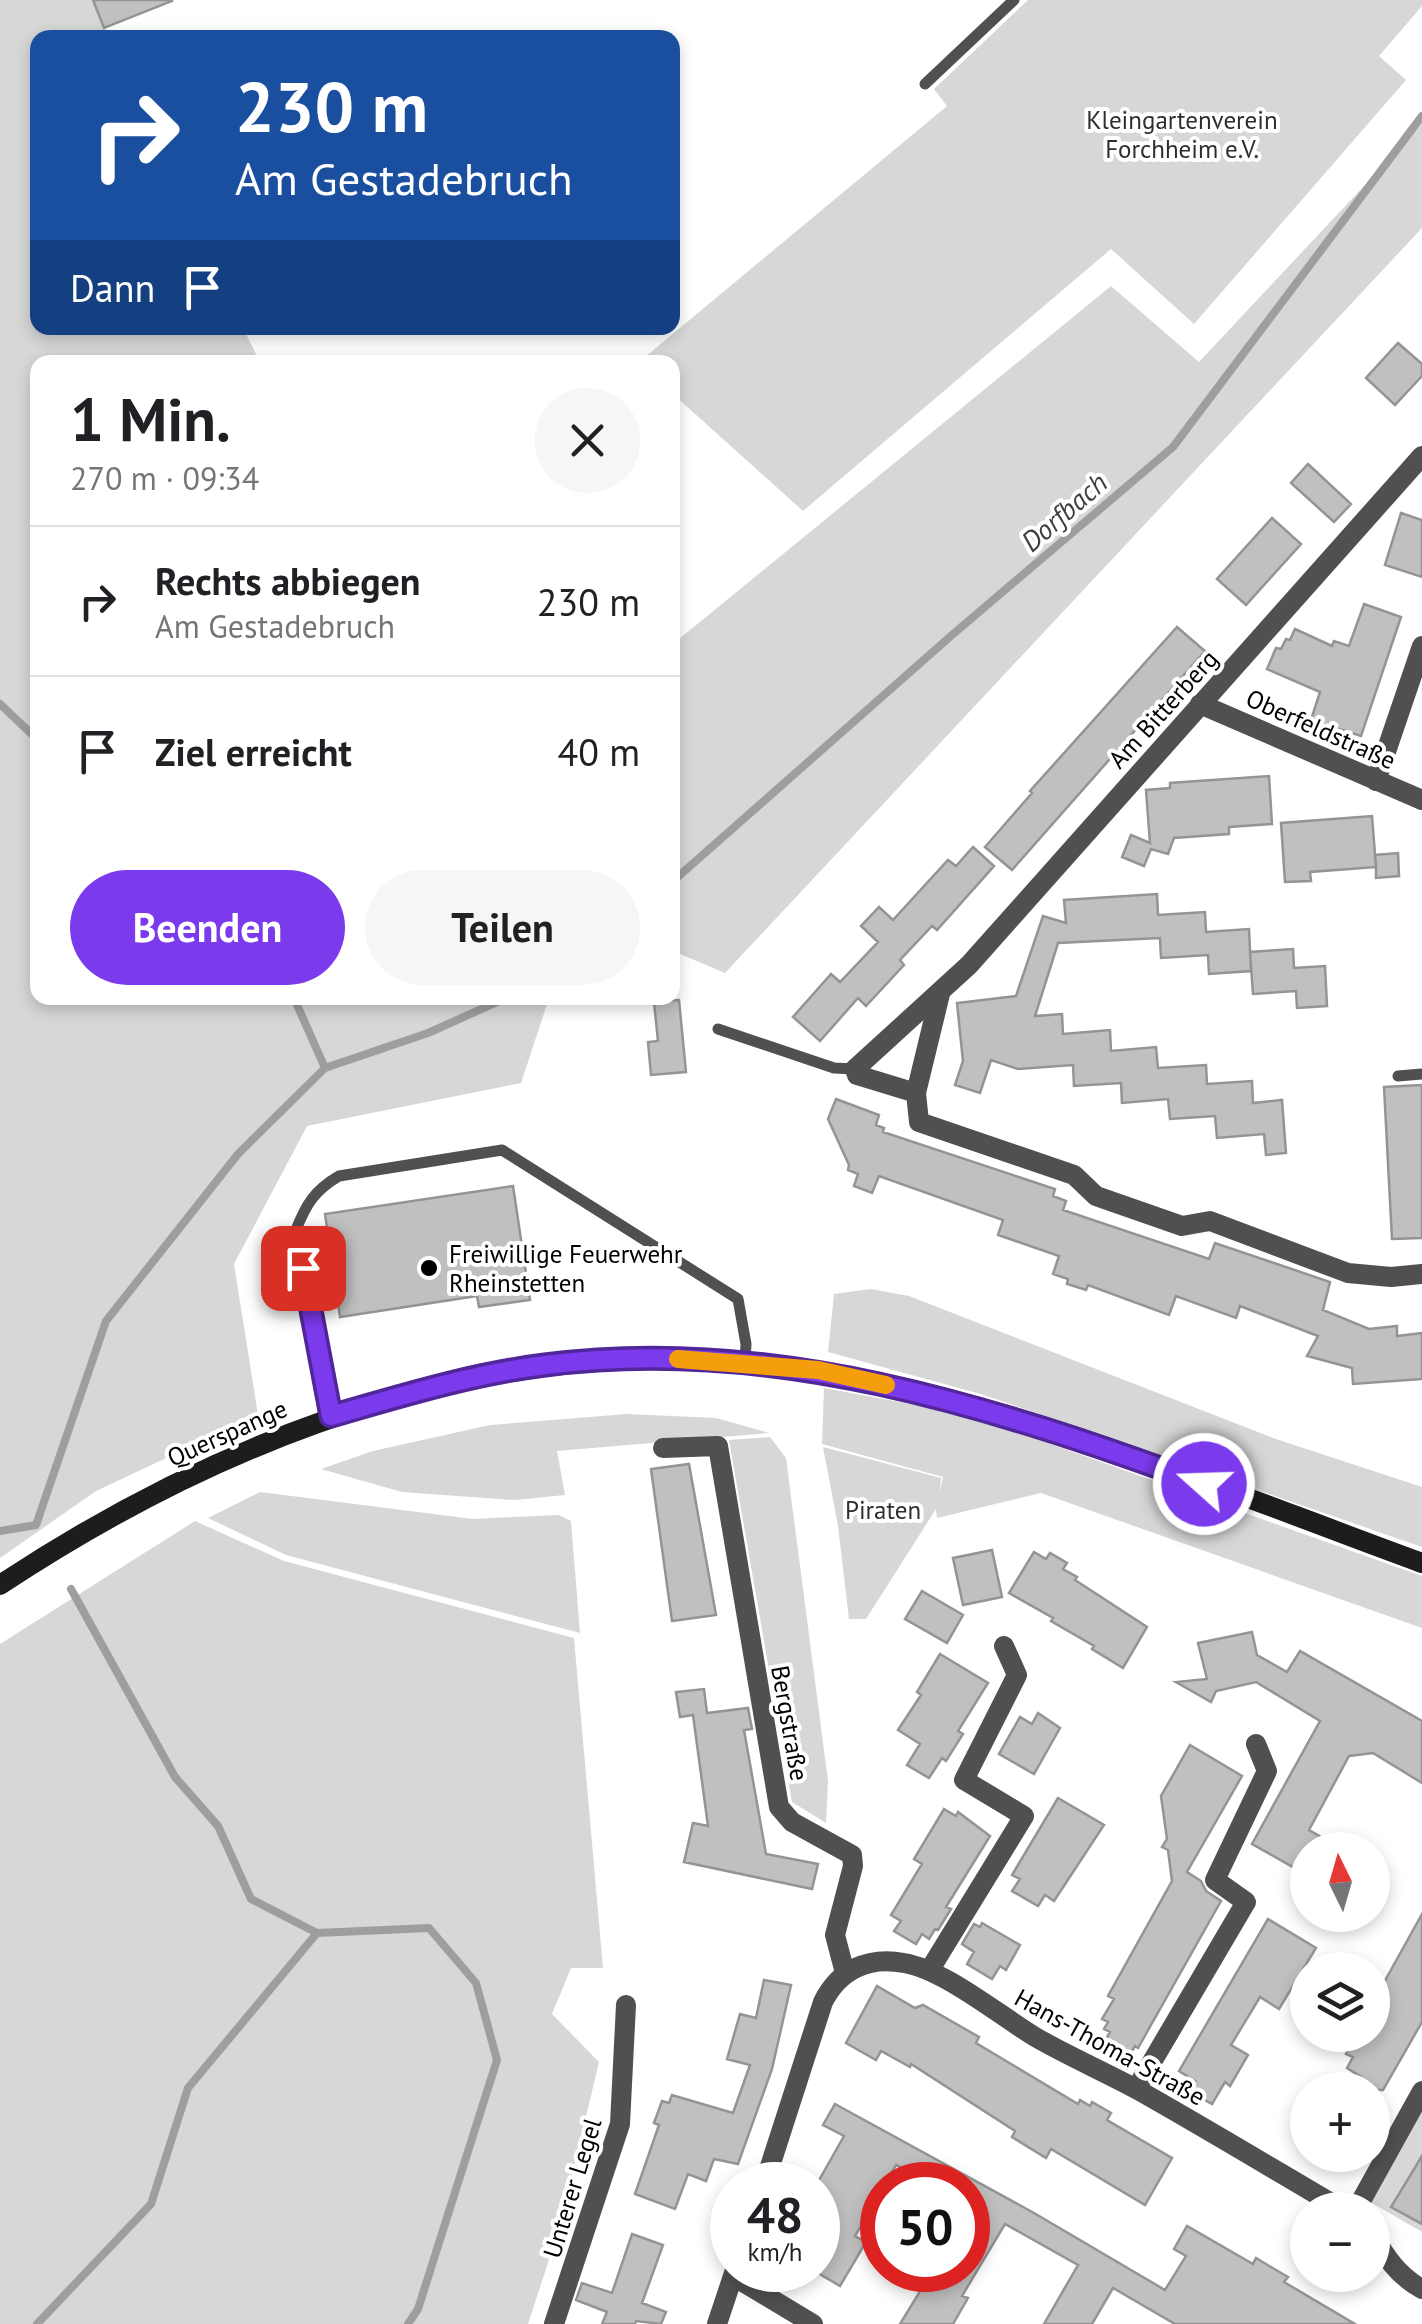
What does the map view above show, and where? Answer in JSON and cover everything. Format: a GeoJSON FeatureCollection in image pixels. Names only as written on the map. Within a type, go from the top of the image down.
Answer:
{"type":"FeatureCollection","features":[{"type":"Feature","properties":{"kind":"main road","name":"Querspange"},"geometry":{"type":"LineString","coordinates":[[0,1584],[118,1512],[223,1459],[331,1416],[437,1386],[546,1364],[666,1358],[818,1370],[978,1407],[1422,1563]]}},
{"type":"Feature","properties":{"kind":"street","name":"Am Bitterberg"},"geometry":{"type":"LineString","coordinates":[[855,1069],[940,994],[1422,456]]}},
{"type":"Feature","properties":{"kind":"street"},"geometry":{"type":"LineString","coordinates":[[1376,781],[1422,646]]}},
{"type":"Feature","properties":{"kind":"street","name":"Oberfeldstraße"},"geometry":{"type":"LineString","coordinates":[[1200,704],[1422,800]]}},
{"type":"Feature","properties":{"kind":"street","name":"Am Bitterberg"},"geometry":{"type":"LineString","coordinates":[[916,1094],[940,994]]}},
{"type":"Feature","properties":{"kind":"street"},"geometry":{"type":"LineString","coordinates":[[855,1069],[857,1075],[916,1094],[918,1122],[1074,1174],[1096,1196],[1182,1226],[1210,1222],[1348,1273],[1391,1277],[1422,1274]]}},
{"type":"Feature","properties":{"kind":"street","name":"Bergstraße"},"geometry":{"type":"LineString","coordinates":[[664,1448],[718,1446],[778,1807],[792,1822],[852,1855],[853,1866],[835,1935],[845,1973]]}},
{"type":"Feature","properties":{"kind":"street"},"geometry":{"type":"LineString","coordinates":[[929,1971],[1024,1816],[964,1780],[1017,1675],[1004,1646]]}},
{"type":"Feature","properties":{"kind":"street"},"geometry":{"type":"LineString","coordinates":[[1136,2089],[1246,1902],[1216,1880],[1267,1771],[1256,1744]]}},
{"type":"Feature","properties":{"kind":"street","name":"Hans-Thoma-Straße"},"geometry":{"type":"LineString","coordinates":[[845,1973],[878,1962],[904,1963],[929,1971],[1038,2038],[1136,2089],[1311,2192]]}},
{"type":"Feature","properties":{"kind":"street"},"geometry":{"type":"LineString","coordinates":[[771,2162],[823,2002],[832,1984],[845,1973]]}},
{"type":"Feature","properties":{"kind":"street","name":"Unterer Legel"},"geometry":{"type":"LineString","coordinates":[[554,2324],[620,2124],[626,2005]]}},
{"type":"Feature","properties":{"kind":"street"},"geometry":{"type":"LineString","coordinates":[[1366,2192],[1422,2091]]}},
{"type":"Feature","properties":{"kind":"street"},"geometry":{"type":"LineString","coordinates":[[1390,2262],[1408,2282],[1422,2290]]}},
{"type":"Feature","properties":{"kind":"street"},"geometry":{"type":"LineString","coordinates":[[717,2324],[728,2292]]}},
{"type":"Feature","properties":{"kind":"street"},"geometry":{"type":"LineString","coordinates":[[763,2292],[813,2324]]}},
{"type":"Feature","properties":{"kind":"lane"},"geometry":{"type":"LineString","coordinates":[[925,84],[1014,0]]}},
{"type":"Feature","properties":{"kind":"lane"},"geometry":{"type":"LineString","coordinates":[[718,1029],[834,1068],[855,1069]]}},
{"type":"Feature","properties":{"kind":"lane"},"geometry":{"type":"LineString","coordinates":[[1398,1076],[1422,1074]]}},
{"type":"Feature","properties":{"kind":"lane"},"geometry":{"type":"LineString","coordinates":[[331,1416],[296,1230],[304,1209],[318,1188],[339,1176],[502,1150],[738,1299],[745,1362]]}},
{"type":"Feature","properties":{"kind":"green space"},"geometry":{"type":"Polygon","coordinates":[[[0,0],[95,0],[106,30],[30,30],[30,335],[246,335],[256,355],[30,355],[30,1005],[547,1005],[521,1083],[307,1126],[234,1264],[258,1415],[96,1491],[0,1558],[0,0]]]}},
{"type":"Feature","properties":{"kind":"green space","name":"Kleingartenverein Forchheim e.V."},"geometry":{"type":"Polygon","coordinates":[[[1028,0],[1422,0],[1422,6],[1379,56],[1406,80],[1194,324],[1111,249],[803,511],[680,400],[680,355],[647,355],[671,335],[680,335],[680,328],[947,106],[934,89],[1028,0]]]}},
{"type":"Feature","properties":{"kind":"green space"},"geometry":{"type":"Polygon","coordinates":[[[1422,124],[1422,228],[725,973],[680,954],[680,638],[1111,286],[1199,362],[1422,124]]]}},
{"type":"Feature","properties":{"kind":"green space"},"geometry":{"type":"Polygon","coordinates":[[[871,1289],[909,1296],[1276,1439],[1422,1487],[1422,1547],[984,1395],[828,1352],[834,1294],[871,1289]]]}},
{"type":"Feature","properties":{"kind":"green space","name":"Piraten"},"geometry":{"type":"Polygon","coordinates":[[[824,1388],[921,1406],[1011,1430],[1422,1576],[1422,1628],[1041,1493],[937,1518],[936,1509],[866,1619],[849,1619],[838,1526],[823,1447],[941,1478],[940,1492],[943,1477],[822,1444],[824,1388]]]}},
{"type":"Feature","properties":{"kind":"green space"},"geometry":{"type":"Polygon","coordinates":[[[627,1414],[716,1418],[769,1433],[557,1451],[565,1495],[515,1500],[402,1492],[321,1469],[373,1451],[490,1425],[627,1414]]]}},
{"type":"Feature","properties":{"kind":"green space"},"geometry":{"type":"Polygon","coordinates":[[[770,1437],[786,1458],[828,1781],[826,1823],[792,1802],[729,1440],[770,1437]]]}},
{"type":"Feature","properties":{"kind":"green space"},"geometry":{"type":"Polygon","coordinates":[[[260,1492],[473,1519],[559,1515],[571,1521],[580,1633],[286,1555],[208,1518],[260,1492]]]}},
{"type":"Feature","properties":{"kind":"green space"},"geometry":{"type":"Polygon","coordinates":[[[195,1521],[284,1561],[574,1638],[603,1968],[571,1968],[552,2014],[599,2062],[560,2226],[528,2324],[0,2324],[0,1644],[195,1521]]]}},
{"type":"Feature","properties":{"kind":"green space"},"geometry":{"type":"Polygon","coordinates":[[[1422,2097],[1422,2232],[1390,2213],[1390,2192],[1369,2192],[1380,2172],[1390,2172],[1390,2154],[1422,2097]]]}},
{"type":"Feature","properties":{"kind":"building"},"geometry":{"type":"Polygon","coordinates":[[[93,0],[172,0],[172,1],[104,28],[93,0]]]}},
{"type":"Feature","properties":{"kind":"building"},"geometry":{"type":"Polygon","coordinates":[[[1398,343],[1422,364],[1422,376],[1395,405],[1366,378],[1398,343]]]}},
{"type":"Feature","properties":{"kind":"building"},"geometry":{"type":"Polygon","coordinates":[[[1308,464],[1351,504],[1334,522],[1291,483],[1308,464]]]}},
{"type":"Feature","properties":{"kind":"building"},"geometry":{"type":"Polygon","coordinates":[[[1401,513],[1422,520],[1422,577],[1385,565],[1401,513]]]}},
{"type":"Feature","properties":{"kind":"building"},"geometry":{"type":"Polygon","coordinates":[[[1272,518],[1301,544],[1246,605],[1217,579],[1272,518]]]}},
{"type":"Feature","properties":{"kind":"building"},"geometry":{"type":"Polygon","coordinates":[[[1364,604],[1401,617],[1361,736],[1311,720],[1320,692],[1267,669],[1276,648],[1281,649],[1286,639],[1290,640],[1295,629],[1332,646],[1334,641],[1349,646],[1364,604]]]}},
{"type":"Feature","properties":{"kind":"building"},"geometry":{"type":"Polygon","coordinates":[[[1177,627],[1205,651],[1012,870],[985,847],[1177,627]]]}},
{"type":"Feature","properties":{"kind":"building"},"geometry":{"type":"Polygon","coordinates":[[[1269,776],[1272,824],[1229,827],[1229,834],[1174,838],[1168,854],[1151,849],[1144,866],[1122,857],[1131,835],[1150,843],[1146,790],[1170,788],[1170,783],[1269,776]]]}},
{"type":"Feature","properties":{"kind":"building"},"geometry":{"type":"Polygon","coordinates":[[[1372,816],[1375,855],[1398,853],[1399,876],[1376,878],[1376,867],[1310,872],[1311,881],[1285,882],[1281,823],[1372,816]]]}},
{"type":"Feature","properties":{"kind":"building"},"geometry":{"type":"Polygon","coordinates":[[[973,847],[994,866],[937,930],[932,926],[900,960],[904,965],[866,1006],[858,998],[820,1041],[793,1017],[831,974],[840,982],[878,942],[861,926],[879,907],[893,920],[948,860],[956,866],[973,847]]]}},
{"type":"Feature","properties":{"kind":"building"},"geometry":{"type":"Polygon","coordinates":[[[1157,894],[1158,915],[1205,912],[1206,932],[1249,929],[1251,971],[1209,974],[1208,955],[1161,958],[1160,938],[1058,943],[1035,1016],[1062,1014],[1063,1034],[1110,1030],[1111,1051],[1156,1047],[1158,1068],[1206,1065],[1207,1084],[1252,1081],[1253,1103],[1282,1100],[1286,1153],[1266,1155],[1264,1134],[1217,1138],[1215,1116],[1170,1119],[1168,1099],[1122,1103],[1121,1083],[1074,1086],[1073,1065],[1018,1069],[991,1060],[980,1093],[955,1085],[963,1061],[957,1003],[1016,996],[1043,916],[1066,923],[1064,900],[1157,894]]]}},
{"type":"Feature","properties":{"kind":"building"},"geometry":{"type":"Polygon","coordinates":[[[1293,949],[1294,968],[1325,966],[1327,1006],[1297,1008],[1296,991],[1253,994],[1250,952],[1293,949]]]}},
{"type":"Feature","properties":{"kind":"building"},"geometry":{"type":"Polygon","coordinates":[[[654,1005],[679,1005],[686,1072],[651,1075],[648,1042],[658,1041],[654,1005]]]}},
{"type":"Feature","properties":{"kind":"building"},"geometry":{"type":"Polygon","coordinates":[[[1422,1085],[1422,1238],[1392,1239],[1384,1087],[1422,1085]]]}},
{"type":"Feature","properties":{"kind":"building"},"geometry":{"type":"Polygon","coordinates":[[[836,1099],[879,1115],[876,1125],[884,1128],[883,1132],[1055,1189],[1053,1196],[1066,1201],[1063,1210],[1209,1259],[1215,1243],[1330,1282],[1323,1310],[1369,1329],[1397,1326],[1397,1336],[1422,1333],[1422,1379],[1353,1384],[1352,1368],[1307,1356],[1318,1336],[1240,1306],[1236,1318],[1176,1296],[1169,1315],[1088,1285],[1086,1290],[1067,1284],[1068,1279],[1053,1274],[1059,1256],[998,1235],[1003,1220],[879,1176],[872,1193],[854,1186],[858,1174],[848,1170],[828,1119],[836,1099]]]}},
{"type":"Feature","properties":{"kind":"building","name":"Freiwillige Feuerwehr Rheinstetten"},"geometry":{"type":"Polygon","coordinates":[[[513,1186],[530,1300],[479,1307],[477,1296],[340,1317],[325,1214],[513,1186]]]}},
{"type":"Feature","properties":{"kind":"building"},"geometry":{"type":"Polygon","coordinates":[[[689,1464],[716,1615],[672,1621],[651,1469],[689,1464]]]}},
{"type":"Feature","properties":{"kind":"building"},"geometry":{"type":"Polygon","coordinates":[[[992,1550],[1002,1597],[963,1605],[953,1558],[992,1550]]]}},
{"type":"Feature","properties":{"kind":"building"},"geometry":{"type":"Polygon","coordinates":[[[1034,1552],[1046,1559],[1050,1553],[1067,1563],[1063,1569],[1077,1577],[1075,1580],[1147,1627],[1123,1668],[1051,1621],[1053,1618],[1009,1593],[1034,1552]]]}},
{"type":"Feature","properties":{"kind":"building"},"geometry":{"type":"Polygon","coordinates":[[[922,1591],[963,1615],[947,1643],[905,1619],[922,1591]]]}},
{"type":"Feature","properties":{"kind":"building"},"geometry":{"type":"Polygon","coordinates":[[[1252,1632],[1257,1655],[1287,1672],[1300,1651],[1422,1721],[1422,1783],[1373,1753],[1349,1756],[1309,1830],[1312,1832],[1290,1832],[1290,1865],[1252,1844],[1320,1721],[1256,1682],[1216,1691],[1211,1702],[1176,1682],[1207,1679],[1198,1643],[1252,1632]]]}},
{"type":"Feature","properties":{"kind":"building"},"geometry":{"type":"Polygon","coordinates":[[[940,1654],[988,1683],[958,1731],[963,1734],[946,1761],[942,1758],[929,1778],[907,1765],[920,1744],[898,1730],[921,1695],[917,1692],[940,1654]]]}},
{"type":"Feature","properties":{"kind":"building"},"geometry":{"type":"Polygon","coordinates":[[[704,1689],[707,1713],[748,1708],[752,1729],[744,1730],[766,1854],[818,1864],[812,1889],[684,1862],[693,1823],[708,1826],[693,1715],[680,1717],[676,1692],[704,1689]]]}},
{"type":"Feature","properties":{"kind":"building"},"geometry":{"type":"Polygon","coordinates":[[[1038,1713],[1060,1728],[1034,1774],[999,1754],[1020,1717],[1032,1724],[1038,1713]]]}},
{"type":"Feature","properties":{"kind":"building"},"geometry":{"type":"Polygon","coordinates":[[[1190,1745],[1242,1776],[1187,1872],[1221,1901],[1138,2048],[1135,2046],[1129,2056],[1104,2042],[1110,2032],[1104,2029],[1108,2022],[1102,2019],[1114,1999],[1108,1996],[1172,1881],[1168,1850],[1162,1847],[1167,1839],[1161,1796],[1190,1745]]]}},
{"type":"Feature","properties":{"kind":"building"},"geometry":{"type":"Polygon","coordinates":[[[1058,1798],[1104,1825],[1054,1901],[1045,1895],[1038,1906],[1012,1891],[1020,1879],[1012,1875],[1058,1798]]]}},
{"type":"Feature","properties":{"kind":"building"},"geometry":{"type":"Polygon","coordinates":[[[944,1809],[956,1816],[958,1812],[990,1836],[946,1907],[951,1909],[938,1930],[929,1939],[922,1934],[916,1944],[894,1931],[901,1921],[891,1915],[922,1864],[914,1859],[944,1809]]]}},
{"type":"Feature","properties":{"kind":"building"},"geometry":{"type":"Polygon","coordinates":[[[1422,1914],[1422,2022],[1390,2078],[1390,2072],[1353,2072],[1347,2068],[1353,2057],[1347,2052],[1390,2052],[1390,1972],[1422,1914]]]}},
{"type":"Feature","properties":{"kind":"building"},"geometry":{"type":"Polygon","coordinates":[[[1268,1919],[1316,1948],[1314,1952],[1290,1952],[1290,1991],[1279,2009],[1260,1997],[1231,2045],[1248,2055],[1230,2086],[1225,2082],[1212,2104],[1189,2091],[1195,2081],[1179,2071],[1268,1919]]]}},
{"type":"Feature","properties":{"kind":"building"},"geometry":{"type":"Polygon","coordinates":[[[982,1923],[1020,1945],[1006,1970],[1000,1966],[992,1979],[967,1964],[974,1952],[962,1944],[974,1924],[980,1927],[982,1923]]]}},
{"type":"Feature","properties":{"kind":"building"},"geometry":{"type":"Polygon","coordinates":[[[764,1980],[791,1985],[772,2069],[739,2162],[714,2159],[706,2181],[688,2174],[675,2209],[635,2194],[659,2125],[654,2123],[662,2101],[669,2103],[672,2095],[733,2113],[750,2065],[727,2059],[740,2014],[756,2018],[764,1980]]]}},
{"type":"Feature","properties":{"kind":"building"},"geometry":{"type":"Polygon","coordinates":[[[877,1986],[915,2008],[923,2005],[979,2037],[976,2043],[1078,2104],[1080,2100],[1090,2106],[1092,2102],[1111,2113],[1107,2120],[1172,2158],[1145,2205],[1051,2149],[1046,2158],[1012,2137],[1015,2131],[911,2064],[910,2067],[881,2051],[876,2060],[846,2043],[877,1986]]]}},
{"type":"Feature","properties":{"kind":"building"},"geometry":{"type":"Polygon","coordinates":[[[835,2104],[941,2162],[860,2162],[860,2227],[855,2236],[860,2239],[860,2252],[840,2286],[840,2162],[829,2162],[844,2136],[823,2125],[835,2104]]]}},
{"type":"Feature","properties":{"kind":"building"},"geometry":{"type":"Polygon","coordinates":[[[1422,2156],[1422,2224],[1391,2207],[1422,2156]]]}},
{"type":"Feature","properties":{"kind":"building"},"geometry":{"type":"Polygon","coordinates":[[[990,2189],[1165,2290],[1186,2256],[1174,2249],[1187,2226],[1253,2264],[1256,2258],[1288,2277],[1284,2282],[1290,2286],[1290,2292],[1301,2292],[1355,2324],[1175,2324],[1113,2288],[1092,2324],[1044,2324],[1078,2265],[1005,2224],[990,2249],[990,2189]]]}},
{"type":"Feature","properties":{"kind":"building"},"geometry":{"type":"Polygon","coordinates":[[[632,2234],[663,2245],[642,2303],[666,2312],[661,2324],[602,2324],[607,2312],[576,2300],[582,2283],[612,2293],[632,2234]]]}},
{"type":"Feature","properties":{"kind":"building"},"geometry":{"type":"Polygon","coordinates":[[[920,2292],[964,2292],[962,2296],[968,2298],[953,2324],[900,2324],[920,2292]]]}},
{"type":"Feature","properties":{"kind":"waterway","name":"Dorfbach"},"geometry":{"type":"LineString","coordinates":[[680,875],[1173,447],[1422,116]]}},
{"type":"Feature","properties":{"kind":"waterway"},"geometry":{"type":"LineString","coordinates":[[0,704],[30,732]]}},
{"type":"Feature","properties":{"kind":"waterway"},"geometry":{"type":"LineString","coordinates":[[297,1005],[325,1068]]}},
{"type":"Feature","properties":{"kind":"waterway"},"geometry":{"type":"LineString","coordinates":[[0,1531],[36,1525],[106,1321],[238,1154],[325,1068],[428,1033],[490,1005]]}},
{"type":"Feature","properties":{"kind":"waterway"},"geometry":{"type":"LineString","coordinates":[[71,1589],[175,1777],[218,1826],[251,1899],[317,1933],[429,1928],[476,1983],[497,2060],[418,2309],[408,2324]]}},
{"type":"Feature","properties":{"kind":"waterway"},"geometry":{"type":"LineString","coordinates":[[37,2324],[151,2204],[188,2088],[317,1933]]}},
{"type":"Feature","properties":{"kind":"slow traffic"},"geometry":{"type":"LineString","coordinates":[[678,1359],[818,1370],[886,1385]]}},
{"type":"Feature","properties":{"kind":"place","name":"Freiwillige Feuerwehr Rheinstetten"},"geometry":{"type":"Point","coordinates":[429,1268]}},
{"type":"Feature","properties":{"kind":"route"},"geometry":{"type":"LineString","coordinates":[[303,1268],[331,1416],[437,1386],[546,1364],[666,1358],[745,1362],[818,1370],[978,1407],[1204,1484]]}}]}
